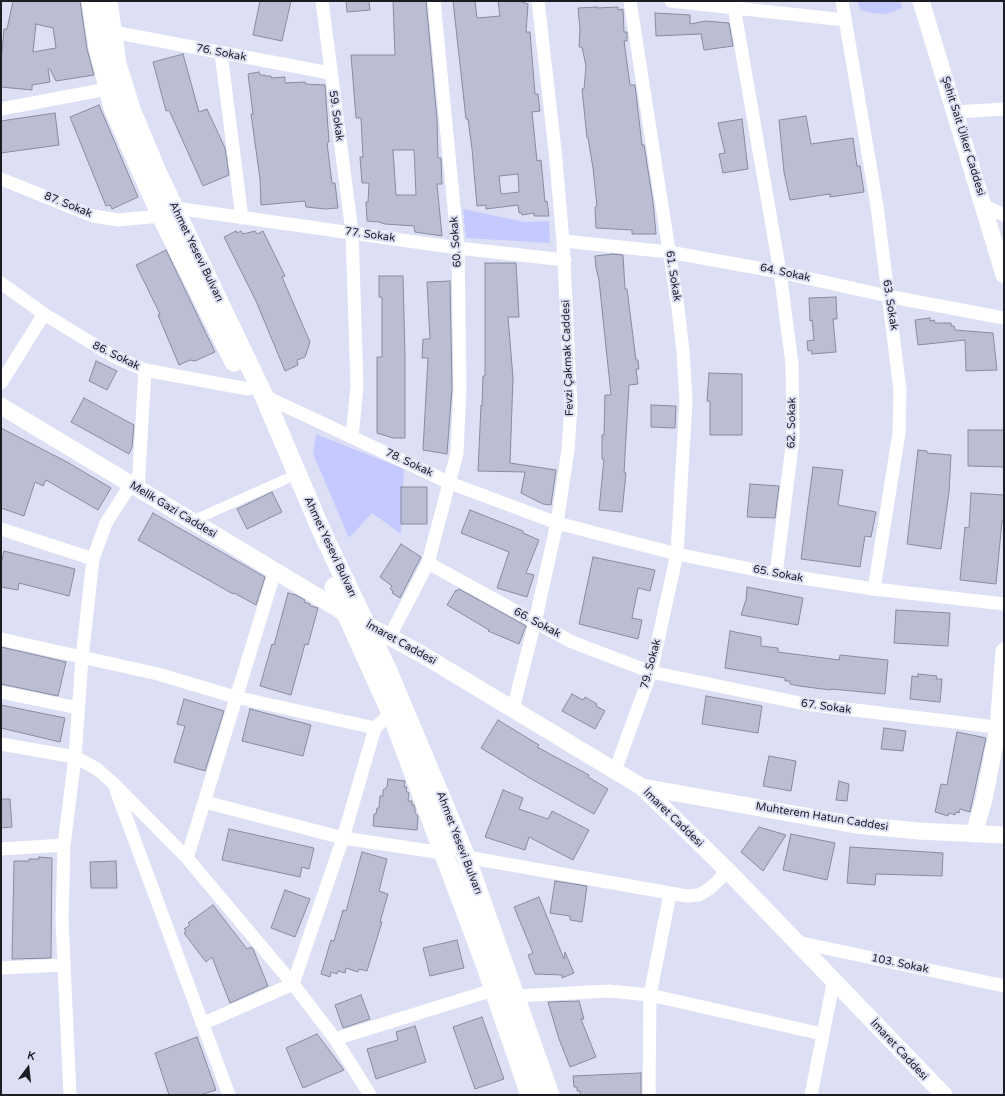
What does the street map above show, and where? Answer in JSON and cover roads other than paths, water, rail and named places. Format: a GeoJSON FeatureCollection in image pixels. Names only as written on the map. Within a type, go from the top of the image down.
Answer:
{"type":"FeatureCollection","features":[{"type":"Feature","properties":{"kind":"main road","name":"Ahmet Yesevi Bulvarı"},"geometry":{"type":"LineString","coordinates":[[91,1],[107,88],[113,108],[168,212],[256,392],[387,669],[466,857],[550,1095]]}},
{"type":"Feature","properties":{"kind":"main road","name":"Ahmet Yesevi Bulvarı"},"geometry":{"type":"LineString","coordinates":[[108,1],[117,64],[132,112],[168,212]]}},
{"type":"Feature","properties":{"kind":"main road","name":"Ahmet Yesevi Bulvarı"},"geometry":{"type":"LineString","coordinates":[[256,392],[286,478],[391,713],[530,1095]]}},
{"type":"Feature","properties":{"kind":"street","name":"59. Sokak"},"geometry":{"type":"LineString","coordinates":[[322,1],[330,73],[352,232],[357,386],[352,437]]}},
{"type":"Feature","properties":{"kind":"street","name":"60. Sokak"},"geometry":{"type":"LineString","coordinates":[[390,636],[428,563],[457,453],[460,388],[458,248],[434,1]]}},
{"type":"Feature","properties":{"kind":"street","name":"Fevzi Çakmak Caddesi"},"geometry":{"type":"LineString","coordinates":[[513,709],[535,622],[557,523],[568,450],[571,407],[565,260],[556,150],[538,1]]}},
{"type":"Feature","properties":{"kind":"street","name":"61. Sokak"},"geometry":{"type":"LineString","coordinates":[[630,1],[683,351],[686,401],[676,554]]}},
{"type":"Feature","properties":{"kind":"street"},"geometry":{"type":"LineString","coordinates":[[671,1],[734,5],[845,20]]}},
{"type":"Feature","properties":{"kind":"street","name":"63. Sokak"},"geometry":{"type":"LineString","coordinates":[[842,1],[877,206],[887,296],[896,344],[900,390],[899,434],[874,590]]}},
{"type":"Feature","properties":{"kind":"street","name":"Şehit Sait Ülker Caddesi"},"geometry":{"type":"LineString","coordinates":[[921,1],[956,112],[1004,275]]}},
{"type":"Feature","properties":{"kind":"street","name":"62. Sokak"},"geometry":{"type":"LineString","coordinates":[[734,5],[780,272],[792,364],[792,438],[776,574]]}},
{"type":"Feature","properties":{"kind":"street","name":"76. Sokak"},"geometry":{"type":"LineString","coordinates":[[113,32],[330,73]]}},
{"type":"Feature","properties":{"kind":"street"},"geometry":{"type":"LineString","coordinates":[[221,53],[242,218]]}},
{"type":"Feature","properties":{"kind":"street"},"geometry":{"type":"LineString","coordinates":[[1,109],[107,88]]}},
{"type":"Feature","properties":{"kind":"street"},"geometry":{"type":"LineString","coordinates":[[956,112],[1004,109]]}},
{"type":"Feature","properties":{"kind":"street","name":"87. Sokak"},"geometry":{"type":"LineString","coordinates":[[1,179],[93,216],[118,220],[168,212]]}},
{"type":"Feature","properties":{"kind":"street"},"geometry":{"type":"LineString","coordinates":[[984,206],[1004,215]]}},
{"type":"Feature","properties":{"kind":"street","name":"77. Sokak"},"geometry":{"type":"LineString","coordinates":[[168,212],[242,218],[352,232],[458,248],[565,260]]}},
{"type":"Feature","properties":{"kind":"street","name":"64. Sokak"},"geometry":{"type":"LineString","coordinates":[[563,240],[669,252],[780,272],[887,296],[1004,318]]}},
{"type":"Feature","properties":{"kind":"street","name":"86. Sokak"},"geometry":{"type":"LineString","coordinates":[[1,283],[44,314],[113,356],[145,370],[256,392]]}},
{"type":"Feature","properties":{"kind":"street"},"geometry":{"type":"LineString","coordinates":[[1,383],[44,314]]}},
{"type":"Feature","properties":{"kind":"street"},"geometry":{"type":"LineString","coordinates":[[70,1095],[62,920],[64,845],[75,757],[82,658],[94,560],[106,523],[134,487],[145,370]]}},
{"type":"Feature","properties":{"kind":"street","name":"78. Sokak"},"geometry":{"type":"LineString","coordinates":[[256,392],[450,483],[557,523]]}},
{"type":"Feature","properties":{"kind":"street","name":"Melik Gazi Caddesi"},"geometry":{"type":"LineString","coordinates":[[1,406],[346,613]]}},
{"type":"Feature","properties":{"kind":"street"},"geometry":{"type":"LineString","coordinates":[[192,521],[286,478]]}},
{"type":"Feature","properties":{"kind":"street","name":"65. Sokak"},"geometry":{"type":"LineString","coordinates":[[557,523],[676,554],[776,574],[874,590],[1004,604]]}},
{"type":"Feature","properties":{"kind":"street"},"geometry":{"type":"LineString","coordinates":[[1,529],[94,560]]}},
{"type":"Feature","properties":{"kind":"street","name":"79. Sokak"},"geometry":{"type":"LineString","coordinates":[[615,770],[651,672],[676,554]]}},
{"type":"Feature","properties":{"kind":"street","name":"66. Sokak"},"geometry":{"type":"LineString","coordinates":[[428,563],[572,642],[651,672]]}},
{"type":"Feature","properties":{"kind":"street"},"geometry":{"type":"LineString","coordinates":[[187,858],[205,802],[235,697],[275,571]]}},
{"type":"Feature","properties":{"kind":"street","name":"İmaret Caddesi"},"geometry":{"type":"LineString","coordinates":[[346,613],[390,636],[642,787],[726,869],[834,979],[944,1095]]}},
{"type":"Feature","properties":{"kind":"street"},"geometry":{"type":"LineString","coordinates":[[1,639],[158,674],[235,697],[375,728]]}},
{"type":"Feature","properties":{"kind":"street"},"geometry":{"type":"LineString","coordinates":[[974,834],[1001,728],[1004,651]]}},
{"type":"Feature","properties":{"kind":"street","name":"67. Sokak"},"geometry":{"type":"LineString","coordinates":[[651,672],[805,704],[1001,728]]}},
{"type":"Feature","properties":{"kind":"street"},"geometry":{"type":"LineString","coordinates":[[1,692],[78,708]]}},
{"type":"Feature","properties":{"kind":"street"},"geometry":{"type":"LineString","coordinates":[[202,1024],[293,984],[343,838],[375,728],[391,713]]}},
{"type":"Feature","properties":{"kind":"street"},"geometry":{"type":"LineString","coordinates":[[1,744],[75,757],[96,769],[114,784],[187,858],[293,984],[335,1040],[370,1095]]}},
{"type":"Feature","properties":{"kind":"street"},"geometry":{"type":"LineString","coordinates":[[114,784],[229,1095]]}},
{"type":"Feature","properties":{"kind":"street","name":"Muhterem Hatun Caddesi"},"geometry":{"type":"LineString","coordinates":[[642,787],[856,825],[918,831],[1004,835]]}},
{"type":"Feature","properties":{"kind":"street"},"geometry":{"type":"LineString","coordinates":[[205,802],[343,838],[443,853]]}},
{"type":"Feature","properties":{"kind":"street"},"geometry":{"type":"LineString","coordinates":[[1,849],[64,845]]}},
{"type":"Feature","properties":{"kind":"street"},"geometry":{"type":"LineString","coordinates":[[466,857],[687,896],[699,896],[719,880],[726,869]]}},
{"type":"Feature","properties":{"kind":"street"},"geometry":{"type":"LineString","coordinates":[[649,1095],[650,995],[670,894]]}},
{"type":"Feature","properties":{"kind":"street","name":"103. Sokak"},"geometry":{"type":"LineString","coordinates":[[797,942],[1004,986]]}},
{"type":"Feature","properties":{"kind":"street"},"geometry":{"type":"LineString","coordinates":[[1,968],[64,965]]}},
{"type":"Feature","properties":{"kind":"street"},"geometry":{"type":"LineString","coordinates":[[811,1095],[834,979]]}},
{"type":"Feature","properties":{"kind":"street"},"geometry":{"type":"LineString","coordinates":[[335,1040],[493,990]]}},
{"type":"Feature","properties":{"kind":"street"},"geometry":{"type":"LineString","coordinates":[[516,996],[609,991],[650,995],[822,1034]]}}]}
